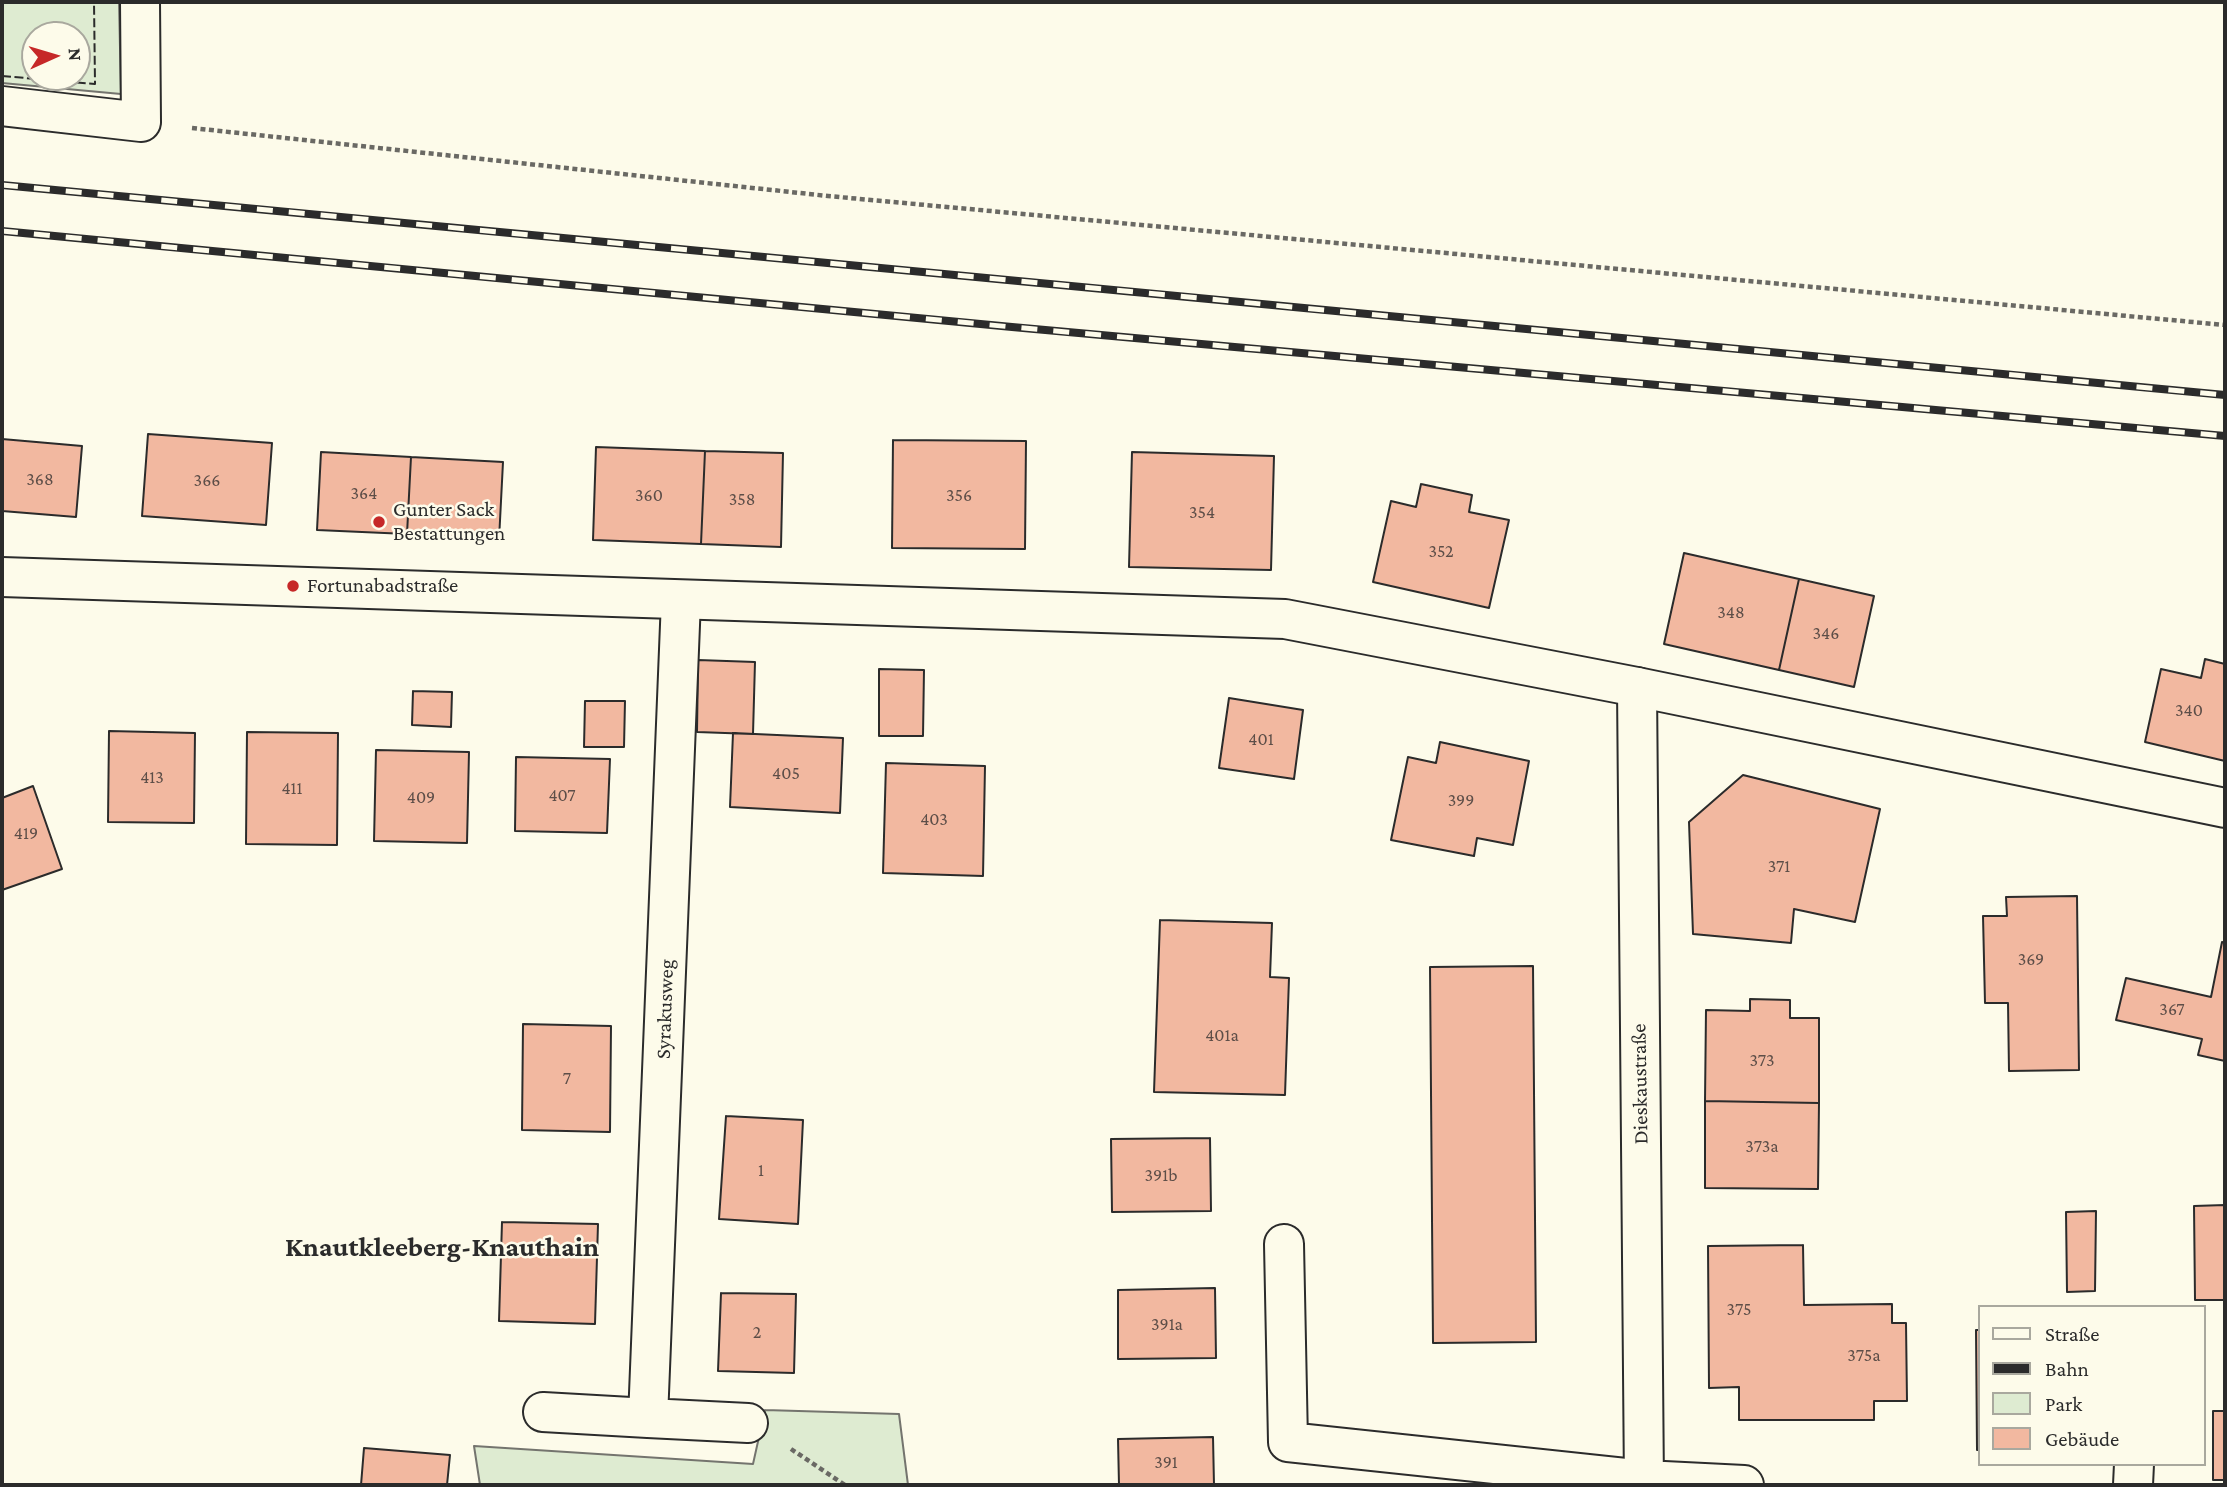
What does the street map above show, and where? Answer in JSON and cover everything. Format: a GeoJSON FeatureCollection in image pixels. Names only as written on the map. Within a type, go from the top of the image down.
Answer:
{"type":"FeatureCollection","features":[{"type":"Feature","properties":{"kind":"street"},"geometry":{"type":"LineString","coordinates":[[2,106],[141,122],[140,2]]}},
{"type":"Feature","properties":{"kind":"street"},"geometry":{"type":"LineString","coordinates":[[2,577],[1285,619],[1636,687],[2225,808]]}},
{"type":"Feature","properties":{"kind":"street","name":"Syrakusweg"},"geometry":{"type":"LineString","coordinates":[[648,1418],[681,600]]}},
{"type":"Feature","properties":{"kind":"street","name":"Dieskaustraße"},"geometry":{"type":"LineString","coordinates":[[1636,687],[1644,1483]]}},
{"type":"Feature","properties":{"kind":"street"},"geometry":{"type":"LineString","coordinates":[[1284,1244],[1288,1442],[1644,1483],[1744,1485]]}},
{"type":"Feature","properties":{"kind":"street"},"geometry":{"type":"LineString","coordinates":[[544,1412],[748,1423]]}},
{"type":"Feature","properties":{"kind":"street"},"geometry":{"type":"LineString","coordinates":[[2133,1485],[2134,1466]]}},
{"type":"Feature","properties":{"kind":"path"},"geometry":{"type":"LineString","coordinates":[[141,122],[842,197],[2225,325]]}},
{"type":"Feature","properties":{"kind":"path"},"geometry":{"type":"LineString","coordinates":[[748,1423],[845,1485]]}},
{"type":"Feature","properties":{"kind":"green space"},"geometry":{"type":"Polygon","coordinates":[[[2,2],[119,2],[121,94],[89,91],[91,91],[91,21],[21,21],[21,85],[2,83],[2,2]]]}},
{"type":"Feature","properties":{"kind":"green space"},"geometry":{"type":"Polygon","coordinates":[[[765,1410],[899,1414],[908,1485],[480,1485],[474,1446],[753,1464],[765,1410]]]}},
{"type":"Feature","properties":{"kind":"building"},"geometry":{"type":"Polygon","coordinates":[[[148,434],[272,443],[266,525],[142,516],[148,434]]]}},
{"type":"Feature","properties":{"kind":"building"},"geometry":{"type":"Polygon","coordinates":[[[2,439],[82,446],[76,517],[2,511],[2,439]]]}},
{"type":"Feature","properties":{"kind":"building"},"geometry":{"type":"Polygon","coordinates":[[[893,440],[1026,441],[1025,549],[892,548],[893,440]]]}},
{"type":"Feature","properties":{"kind":"building"},"geometry":{"type":"Polygon","coordinates":[[[596,447],[705,451],[701,544],[593,540],[596,447]]]}},
{"type":"Feature","properties":{"kind":"building"},"geometry":{"type":"Polygon","coordinates":[[[705,451],[783,453],[781,547],[701,544],[705,451]]]}},
{"type":"Feature","properties":{"kind":"building"},"geometry":{"type":"Polygon","coordinates":[[[321,452],[411,457],[407,534],[317,530],[321,452]]]}},
{"type":"Feature","properties":{"kind":"building"},"geometry":{"type":"Polygon","coordinates":[[[1132,452],[1274,456],[1271,570],[1129,567],[1132,452]]]}},
{"type":"Feature","properties":{"kind":"building"},"geometry":{"type":"Polygon","coordinates":[[[411,457],[503,462],[499,540],[407,534],[411,457]]]}},
{"type":"Feature","properties":{"kind":"building"},"geometry":{"type":"Polygon","coordinates":[[[1421,484],[1472,495],[1469,512],[1509,520],[1489,608],[1373,582],[1391,501],[1416,507],[1421,484]]]}},
{"type":"Feature","properties":{"kind":"building"},"geometry":{"type":"Polygon","coordinates":[[[1684,553],[1799,579],[1779,670],[1664,644],[1684,553]]]}},
{"type":"Feature","properties":{"kind":"building"},"geometry":{"type":"Polygon","coordinates":[[[1799,579],[1874,596],[1854,687],[1779,670],[1799,579]]]}},
{"type":"Feature","properties":{"kind":"building"},"geometry":{"type":"Polygon","coordinates":[[[2205,659],[2225,664],[2225,761],[2145,742],[2161,669],[2201,678],[2205,659]]]}},
{"type":"Feature","properties":{"kind":"building"},"geometry":{"type":"Polygon","coordinates":[[[698,660],[755,662],[753,734],[697,732],[698,660]]]}},
{"type":"Feature","properties":{"kind":"building"},"geometry":{"type":"Polygon","coordinates":[[[879,669],[924,670],[923,736],[879,736],[879,669]]]}},
{"type":"Feature","properties":{"kind":"building"},"geometry":{"type":"Polygon","coordinates":[[[413,691],[452,692],[451,727],[412,725],[413,691]]]}},
{"type":"Feature","properties":{"kind":"building"},"geometry":{"type":"Polygon","coordinates":[[[1229,698],[1303,710],[1294,779],[1219,768],[1229,698]]]}},
{"type":"Feature","properties":{"kind":"building"},"geometry":{"type":"Polygon","coordinates":[[[585,701],[625,701],[624,747],[584,747],[585,701]]]}},
{"type":"Feature","properties":{"kind":"building"},"geometry":{"type":"Polygon","coordinates":[[[109,731],[195,733],[194,823],[108,822],[109,731]]]}},
{"type":"Feature","properties":{"kind":"building"},"geometry":{"type":"Polygon","coordinates":[[[247,732],[338,733],[337,845],[246,844],[247,732]]]}},
{"type":"Feature","properties":{"kind":"building"},"geometry":{"type":"Polygon","coordinates":[[[733,733],[843,738],[840,813],[730,807],[733,733]]]}},
{"type":"Feature","properties":{"kind":"building"},"geometry":{"type":"Polygon","coordinates":[[[1440,742],[1529,761],[1513,845],[1477,838],[1474,856],[1391,840],[1408,757],[1436,763],[1440,742]]]}},
{"type":"Feature","properties":{"kind":"building"},"geometry":{"type":"Polygon","coordinates":[[[376,750],[469,752],[467,843],[374,841],[376,750]]]}},
{"type":"Feature","properties":{"kind":"building"},"geometry":{"type":"Polygon","coordinates":[[[516,757],[610,759],[607,833],[515,831],[516,757]]]}},
{"type":"Feature","properties":{"kind":"building"},"geometry":{"type":"Polygon","coordinates":[[[886,763],[985,766],[983,876],[883,873],[886,763]]]}},
{"type":"Feature","properties":{"kind":"building"},"geometry":{"type":"Polygon","coordinates":[[[1743,775],[1880,809],[1855,922],[1794,909],[1791,943],[1693,934],[1689,822],[1743,775]]]}},
{"type":"Feature","properties":{"kind":"building"},"geometry":{"type":"Polygon","coordinates":[[[33,786],[62,869],[2,890],[2,798],[33,786]]]}},
{"type":"Feature","properties":{"kind":"building"},"geometry":{"type":"Polygon","coordinates":[[[2077,896],[2079,1070],[2009,1071],[2008,1003],[1985,1003],[1983,916],[2007,916],[2006,897],[2077,896]]]}},
{"type":"Feature","properties":{"kind":"building"},"geometry":{"type":"Polygon","coordinates":[[[1160,920],[1272,923],[1270,977],[1289,978],[1285,1095],[1154,1092],[1160,920]]]}},
{"type":"Feature","properties":{"kind":"building"},"geometry":{"type":"Polygon","coordinates":[[[2222,942],[2225,943],[2225,1061],[2198,1055],[2202,1039],[2116,1020],[2126,978],[2211,997],[2222,942]]]}},
{"type":"Feature","properties":{"kind":"building"},"geometry":{"type":"Polygon","coordinates":[[[1533,966],[1536,1342],[1433,1343],[1430,967],[1533,966]]]}},
{"type":"Feature","properties":{"kind":"building"},"geometry":{"type":"Polygon","coordinates":[[[1750,999],[1790,1000],[1790,1018],[1819,1018],[1819,1103],[1705,1101],[1706,1010],[1750,1011],[1750,999]]]}},
{"type":"Feature","properties":{"kind":"building"},"geometry":{"type":"Polygon","coordinates":[[[523,1024],[611,1026],[610,1132],[522,1130],[523,1024]]]}},
{"type":"Feature","properties":{"kind":"building"},"geometry":{"type":"Polygon","coordinates":[[[1705,1101],[1819,1103],[1818,1189],[1705,1188],[1705,1101]]]}},
{"type":"Feature","properties":{"kind":"building"},"geometry":{"type":"Polygon","coordinates":[[[726,1116],[803,1120],[798,1224],[719,1219],[726,1116]]]}},
{"type":"Feature","properties":{"kind":"building"},"geometry":{"type":"Polygon","coordinates":[[[1210,1138],[1211,1211],[1112,1212],[1111,1139],[1210,1138]]]}},
{"type":"Feature","properties":{"kind":"building"},"geometry":{"type":"Polygon","coordinates":[[[2225,1205],[2225,1300],[2195,1300],[2194,1206],[2225,1205]]]}},
{"type":"Feature","properties":{"kind":"building"},"geometry":{"type":"Polygon","coordinates":[[[2096,1211],[2095,1291],[2067,1292],[2066,1212],[2096,1211]]]}},
{"type":"Feature","properties":{"kind":"building"},"geometry":{"type":"Polygon","coordinates":[[[502,1222],[598,1224],[595,1324],[499,1321],[502,1222]]]}},
{"type":"Feature","properties":{"kind":"building"},"geometry":{"type":"Polygon","coordinates":[[[1803,1245],[1804,1305],[1892,1304],[1892,1323],[1906,1323],[1907,1401],[1874,1401],[1874,1420],[1739,1420],[1739,1387],[1709,1388],[1708,1246],[1803,1245]]]}},
{"type":"Feature","properties":{"kind":"building"},"geometry":{"type":"Polygon","coordinates":[[[1215,1288],[1216,1358],[1118,1359],[1118,1290],[1215,1288]]]}},
{"type":"Feature","properties":{"kind":"building"},"geometry":{"type":"Polygon","coordinates":[[[721,1293],[796,1294],[794,1373],[718,1371],[721,1293]]]}},
{"type":"Feature","properties":{"kind":"building"},"geometry":{"type":"Polygon","coordinates":[[[1976,1330],[1979,1330],[1979,1450],[1976,1330]]]}},
{"type":"Feature","properties":{"kind":"building"},"geometry":{"type":"Polygon","coordinates":[[[2213,1411],[2225,1411],[2225,1480],[2213,1480],[2213,1411]]]}},
{"type":"Feature","properties":{"kind":"building"},"geometry":{"type":"Polygon","coordinates":[[[1213,1437],[1214,1485],[1119,1485],[1118,1439],[1213,1437]]]}},
{"type":"Feature","properties":{"kind":"building"},"geometry":{"type":"Polygon","coordinates":[[[364,1448],[450,1455],[447,1485],[361,1485],[364,1448]]]}},
{"type":"Feature","properties":{"kind":"railway"},"geometry":{"type":"LineString","coordinates":[[2,185],[2225,395]]}},
{"type":"Feature","properties":{"kind":"railway"},"geometry":{"type":"LineString","coordinates":[[2,231],[1012,327],[2225,436]]}},
{"type":"Feature","properties":{"kind":"fence"},"geometry":{"type":"LineString","coordinates":[[2,76],[95,84],[94,2]]}},
{"type":"Feature","properties":{"kind":"place","name":"Gunter Sack Bestattungen"},"geometry":{"type":"Point","coordinates":[379,522]}},
{"type":"Feature","properties":{"kind":"place","name":"Fortunabadstraße"},"geometry":{"type":"Point","coordinates":[293,586]}},
{"type":"Feature","properties":{"kind":"district","name":"Knautkleeberg-Knauthain"},"geometry":{"type":"Point","coordinates":[442,1247]}}]}
